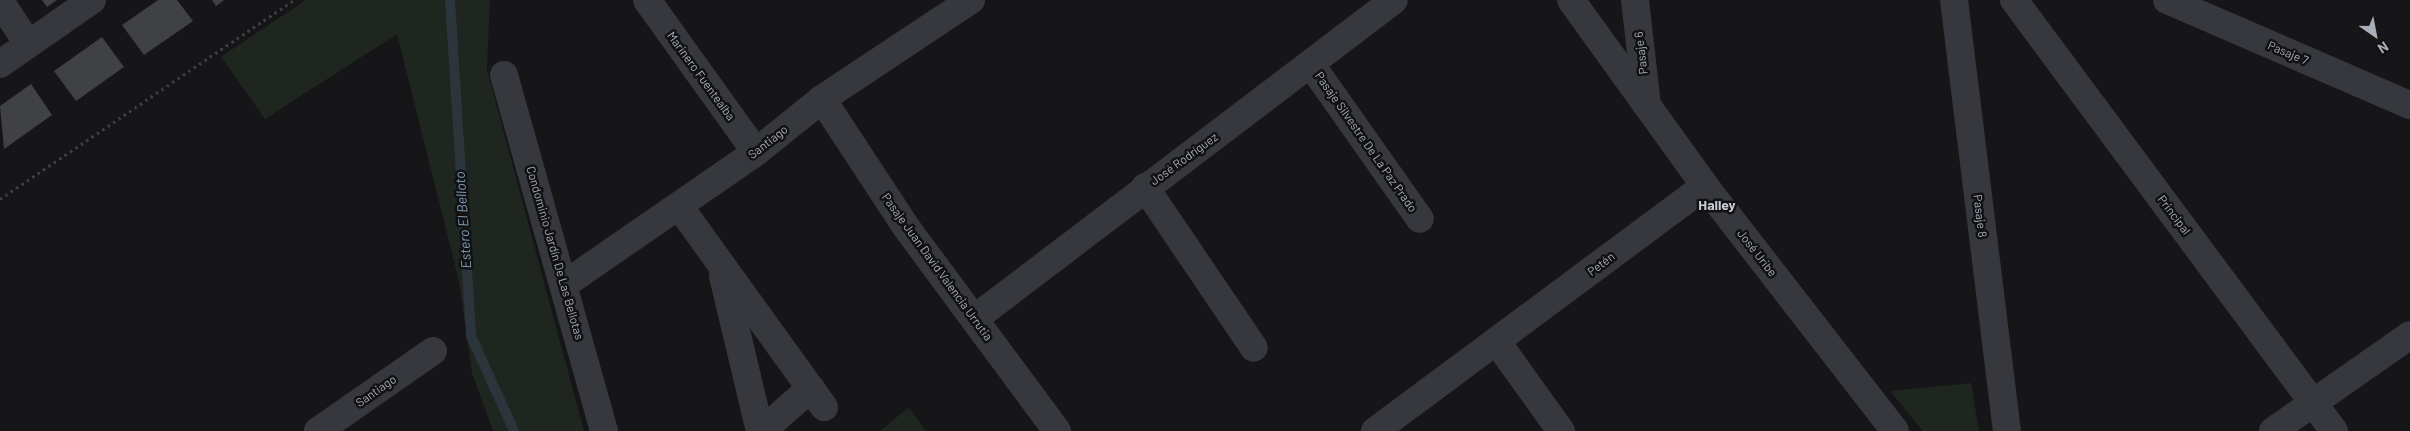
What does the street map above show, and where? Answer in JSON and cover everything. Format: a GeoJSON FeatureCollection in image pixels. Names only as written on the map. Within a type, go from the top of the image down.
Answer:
{"type":"FeatureCollection","features":[{"type":"Feature","properties":{"kind":"street"},"geometry":{"type":"LineString","coordinates":[[0,64],[92,0]]}},
{"type":"Feature","properties":{"kind":"street","name":"Marinero Fuentealba"},"geometry":{"type":"LineString","coordinates":[[647,0],[756,152]]}},
{"type":"Feature","properties":{"kind":"street","name":"Santiago"},"geometry":{"type":"LineString","coordinates":[[565,284],[756,152],[822,99],[971,0]]}},
{"type":"Feature","properties":{"kind":"street","name":"José Rodríguez"},"geometry":{"type":"LineString","coordinates":[[974,319],[1144,187],[1312,66],[1394,0]]}},
{"type":"Feature","properties":{"kind":"street","name":"José Uribe"},"geometry":{"type":"LineString","coordinates":[[1571,0],[1705,186],[1895,431]]}},
{"type":"Feature","properties":{"kind":"street","name":"Pasaje 6"},"geometry":{"type":"LineString","coordinates":[[1635,0],[1647,107]]}},
{"type":"Feature","properties":{"kind":"street","name":"Pasaje 8"},"geometry":{"type":"LineString","coordinates":[[1954,0],[2007,431]]}},
{"type":"Feature","properties":{"kind":"street","name":"Principal"},"geometry":{"type":"LineString","coordinates":[[2014,0],[2330,424]]}},
{"type":"Feature","properties":{"kind":"street","name":"Pasaje 7"},"geometry":{"type":"LineString","coordinates":[[2166,0],[2410,105]]}},
{"type":"Feature","properties":{"kind":"street"},"geometry":{"type":"LineString","coordinates":[[0,1],[28,44]]}},
{"type":"Feature","properties":{"kind":"street","name":"Pasaje Silvestre De La Paz Prado"},"geometry":{"type":"LineString","coordinates":[[1312,66],[1420,219]]}},
{"type":"Feature","properties":{"kind":"street","name":"Condominio Jardín De Las Bellotas"},"geometry":{"type":"LineString","coordinates":[[504,75],[565,284],[604,431]]}},
{"type":"Feature","properties":{"kind":"street","name":"Pasaje Juan David Valencia Urrutia"},"geometry":{"type":"LineString","coordinates":[[822,99],[906,228],[1057,431]]}},
{"type":"Feature","properties":{"kind":"street","name":"Petén"},"geometry":{"type":"LineString","coordinates":[[1375,431],[1705,186]]}},
{"type":"Feature","properties":{"kind":"street"},"geometry":{"type":"LineString","coordinates":[[1144,187],[1254,348]]}},
{"type":"Feature","properties":{"kind":"street"},"geometry":{"type":"LineString","coordinates":[[679,206],[818,398],[761,431],[720,263]]}},
{"type":"Feature","properties":{"kind":"street"},"geometry":{"type":"LineString","coordinates":[[2274,431],[2330,424],[2410,335]]}},
{"type":"Feature","properties":{"kind":"street"},"geometry":{"type":"LineString","coordinates":[[1497,342],[1562,431]]}},
{"type":"Feature","properties":{"kind":"street","name":"Santiago"},"geometry":{"type":"LineString","coordinates":[[318,431],[433,351]]}},
{"type":"Feature","properties":{"kind":"path"},"geometry":{"type":"LineString","coordinates":[[0,199],[294,0]]}},
{"type":"Feature","properties":{"kind":"shaded area"},"geometry":{"type":"Polygon","coordinates":[[[306,0],[490,0],[487,70],[584,431],[493,431],[472,373],[459,281],[397,34],[265,119],[221,57],[306,0]]]}},
{"type":"Feature","properties":{"kind":"shaded area"},"geometry":{"type":"Polygon","coordinates":[[[1971,383],[1979,431],[1923,431],[1890,391],[1971,383]]]}},
{"type":"Feature","properties":{"kind":"shaded area"},"geometry":{"type":"Polygon","coordinates":[[[909,407],[926,431],[880,431],[909,407]]]}},
{"type":"Feature","properties":{"kind":"building"},"geometry":{"type":"Polygon","coordinates":[[[42,0],[57,0],[47,7],[42,0]]]}},
{"type":"Feature","properties":{"kind":"building"},"geometry":{"type":"Polygon","coordinates":[[[158,0],[177,0],[193,21],[144,55],[122,25],[158,0]]]}},
{"type":"Feature","properties":{"kind":"building"},"geometry":{"type":"Polygon","coordinates":[[[212,0],[224,0],[216,6],[212,0]]]}},
{"type":"Feature","properties":{"kind":"building"},"geometry":{"type":"Polygon","coordinates":[[[102,37],[124,67],[76,101],[54,71],[102,37]]]}},
{"type":"Feature","properties":{"kind":"building"},"geometry":{"type":"Polygon","coordinates":[[[31,84],[52,115],[4,149],[0,106],[31,84]]]}},
{"type":"Feature","properties":{"kind":"waterway","name":"Estero El Belloto"},"geometry":{"type":"LineString","coordinates":[[450,0],[471,336],[514,431]]}},
{"type":"Feature","properties":{"kind":"district","name":"Halley"},"geometry":{"type":"Point","coordinates":[1717,205]}}]}
